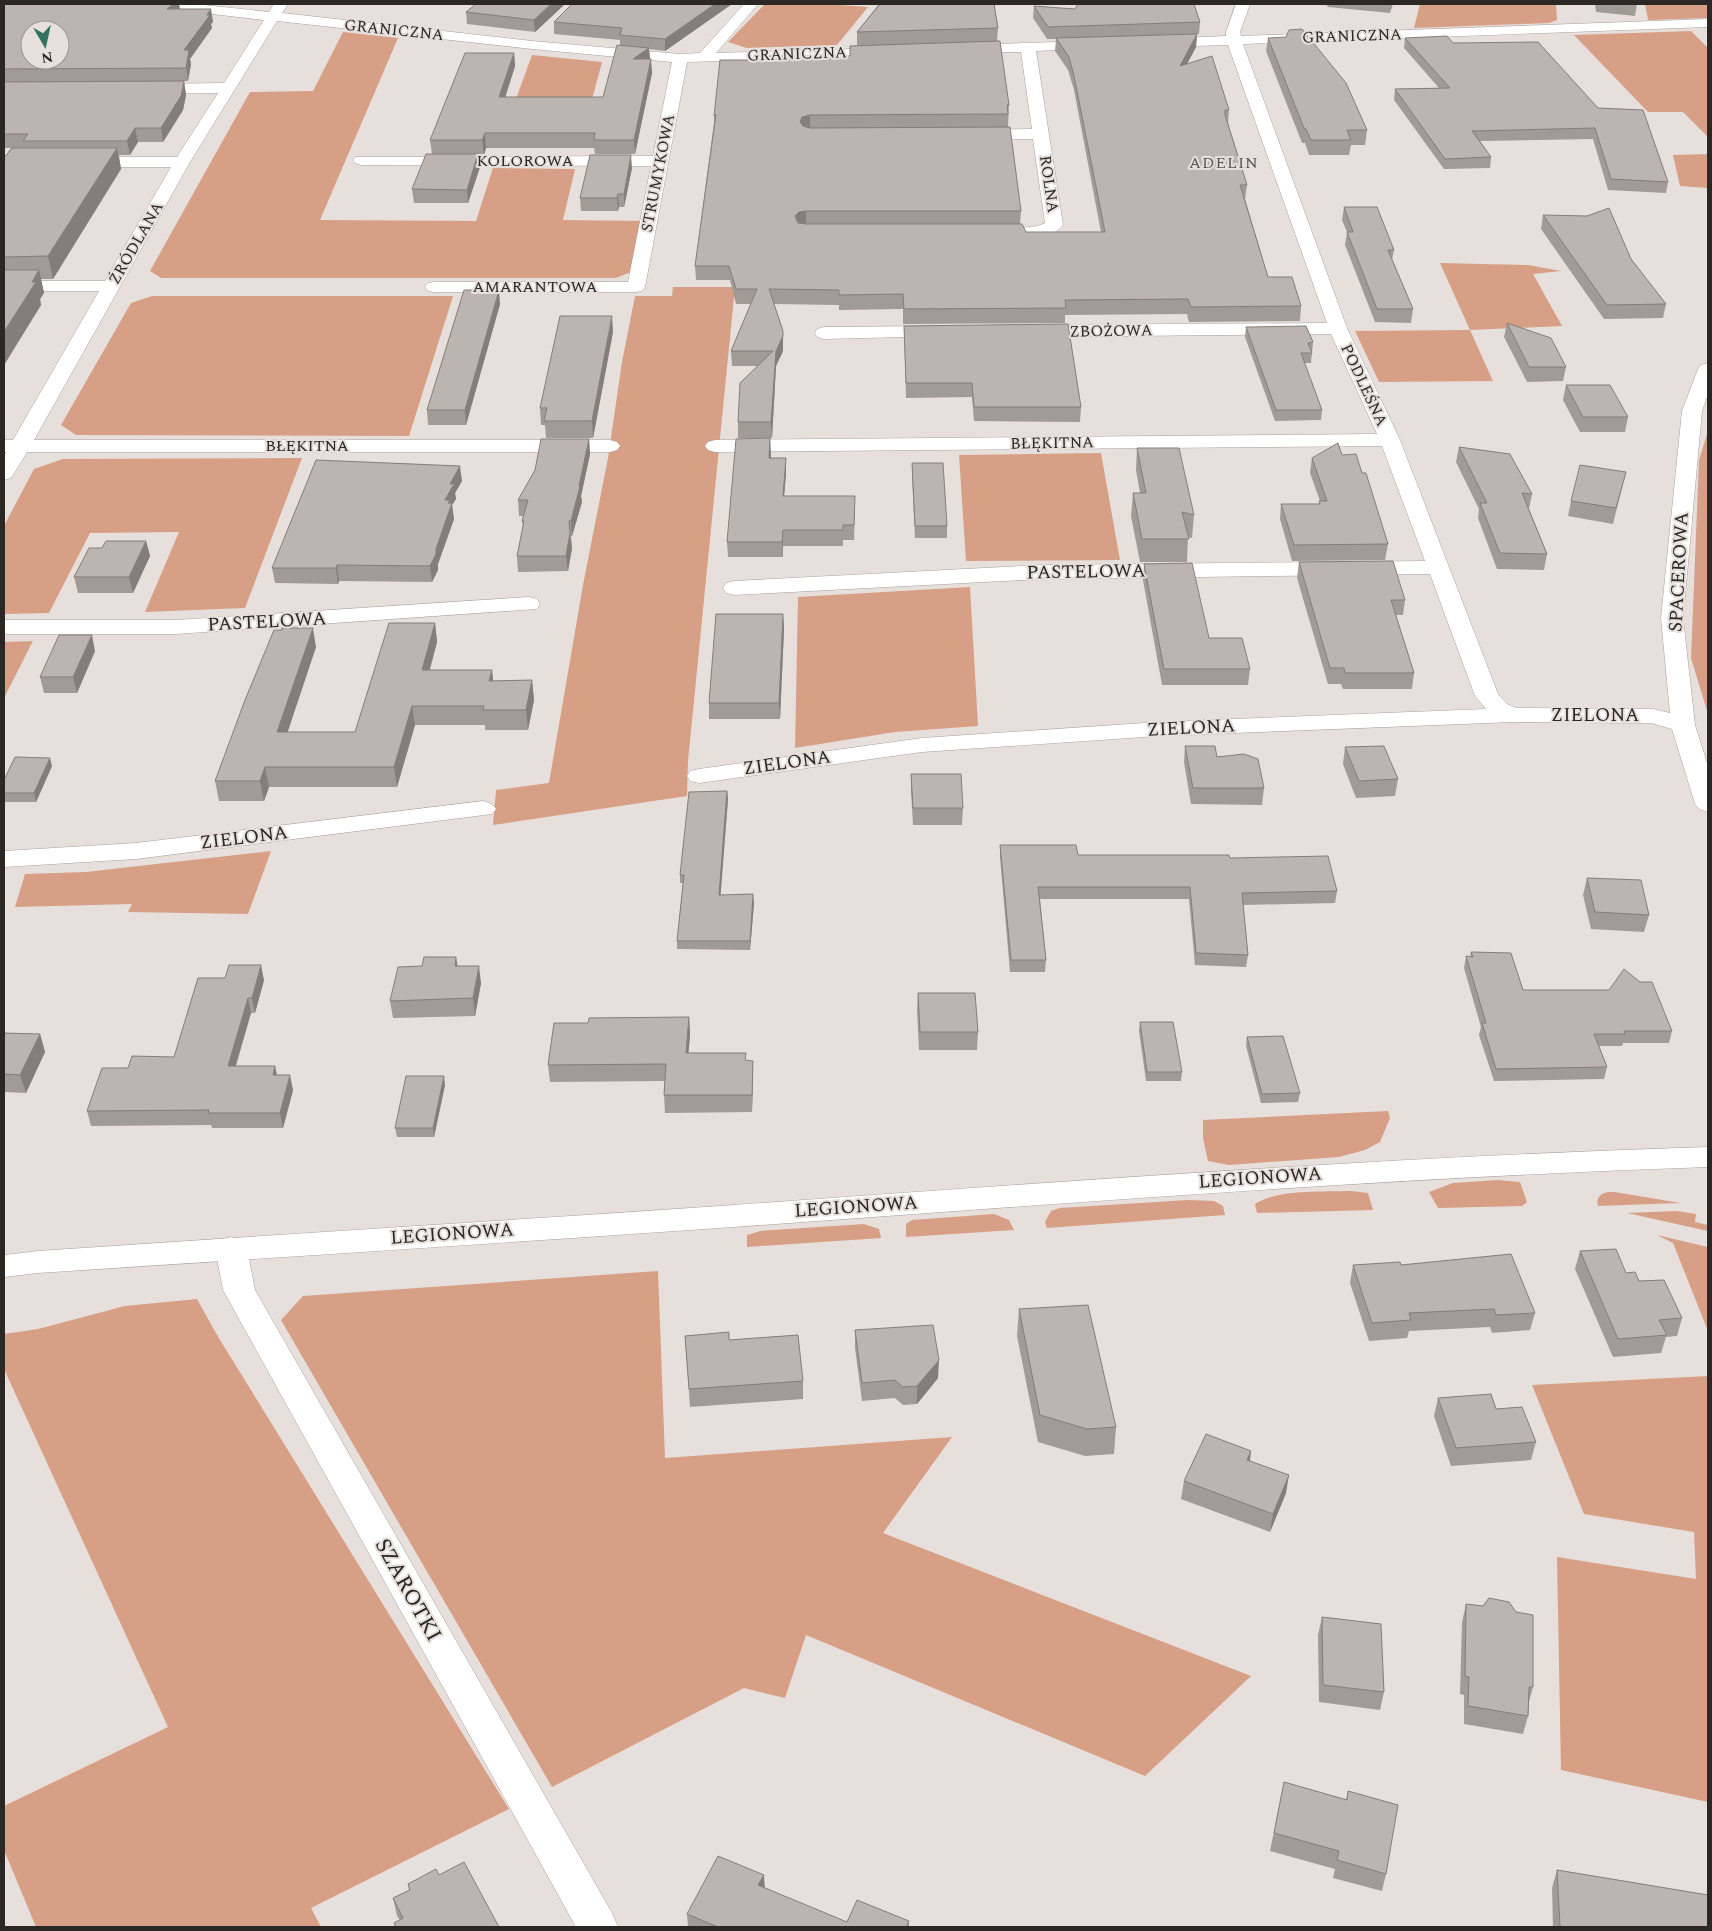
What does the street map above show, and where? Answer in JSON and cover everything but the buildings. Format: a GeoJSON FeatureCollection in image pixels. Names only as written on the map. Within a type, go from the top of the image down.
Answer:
{"type":"FeatureCollection","features":[{"type":"Feature","properties":{"kind":"street","name":"GRANICZNA"},"geometry":{"type":"LineString","coordinates":[[159,4],[277,10],[532,45],[680,58],[900,51]]}},
{"type":"Feature","properties":{"kind":"street"},"geometry":{"type":"LineString","coordinates":[[704,57],[752,4]]}},
{"type":"Feature","properties":{"kind":"street"},"geometry":{"type":"LineString","coordinates":[[1234,40],[1233,32],[1243,4]]}},
{"type":"Feature","properties":{"kind":"street","name":"ŹRÓDLANA"},"geometry":{"type":"LineString","coordinates":[[4,474],[11,446],[112,286],[182,162],[277,10]]}},
{"type":"Feature","properties":{"kind":"street","name":"GRANICZNA"},"geometry":{"type":"LineString","coordinates":[[1143,43],[1708,24]]}},
{"type":"Feature","properties":{"kind":"street"},"geometry":{"type":"LineString","coordinates":[[532,45],[547,31]]}},
{"type":"Feature","properties":{"kind":"street","name":"PODLEŚNA"},"geometry":{"type":"LineString","coordinates":[[1234,40],[1338,328],[1390,440],[1487,696],[1499,709],[1514,715]]}},
{"type":"Feature","properties":{"kind":"street"},"geometry":{"type":"LineString","coordinates":[[949,50],[1105,45]]}},
{"type":"Feature","properties":{"kind":"street","name":"ROLNA"},"geometry":{"type":"LineString","coordinates":[[985,232],[1033,232],[1048,229],[1054,225],[1028,47]]}},
{"type":"Feature","properties":{"kind":"street","name":"STRUMYKOWA"},"geometry":{"type":"LineString","coordinates":[[636,287],[680,58]]}},
{"type":"Feature","properties":{"kind":"street"},"geometry":{"type":"LineString","coordinates":[[129,89],[228,88]]}},
{"type":"Feature","properties":{"kind":"street","name":"ROLNA"},"geometry":{"type":"LineString","coordinates":[[956,135],[1042,134]]}},
{"type":"Feature","properties":{"kind":"street","name":"KOLOROWA"},"geometry":{"type":"LineString","coordinates":[[361,160],[660,161]]}},
{"type":"Feature","properties":{"kind":"street"},"geometry":{"type":"LineString","coordinates":[[73,162],[182,162]]}},
{"type":"Feature","properties":{"kind":"street"},"geometry":{"type":"LineString","coordinates":[[4,286],[112,286]]}},
{"type":"Feature","properties":{"kind":"street","name":"AMARANTOWA"},"geometry":{"type":"LineString","coordinates":[[434,287],[636,287]]}},
{"type":"Feature","properties":{"kind":"street","name":"ZBOŻOWA"},"geometry":{"type":"LineString","coordinates":[[1012,332],[1338,328]]}},
{"type":"Feature","properties":{"kind":"street"},"geometry":{"type":"LineString","coordinates":[[824,333],[962,332]]}},
{"type":"Feature","properties":{"kind":"street","name":"SPACEROWA"},"geometry":{"type":"LineString","coordinates":[[1708,369],[1692,410],[1672,618],[1683,725],[1708,804]]}},
{"type":"Feature","properties":{"kind":"street","name":"BŁĘKITNA"},"geometry":{"type":"LineString","coordinates":[[715,446],[1390,440]]}},
{"type":"Feature","properties":{"kind":"street","name":"BŁĘKITNA"},"geometry":{"type":"LineString","coordinates":[[11,446],[610,446]]}},
{"type":"Feature","properties":{"kind":"street","name":"PASTELOWA"},"geometry":{"type":"LineString","coordinates":[[734,588],[1042,572],[1438,567]]}},
{"type":"Feature","properties":{"kind":"street","name":"PASTELOWA"},"geometry":{"type":"LineString","coordinates":[[4,627],[176,627],[529,604]]}},
{"type":"Feature","properties":{"kind":"street","name":"ZIELONA"},"geometry":{"type":"LineString","coordinates":[[699,776],[922,745],[1159,729],[1514,715],[1653,716],[1683,725]]}},
{"type":"Feature","properties":{"kind":"street","name":"ZIELONA"},"geometry":{"type":"LineString","coordinates":[[4,859],[136,852],[483,809]]}},
{"type":"Feature","properties":{"kind":"street","name":"LEGIONOWA"},"geometry":{"type":"LineString","coordinates":[[4,1266],[231,1248],[730,1216],[1238,1179],[1525,1163],[1708,1157]]}},
{"type":"Feature","properties":{"kind":"street","name":"SZAROTKI"},"geometry":{"type":"LineString","coordinates":[[231,1248],[238,1290],[598,1927]]}},
{"type":"Feature","properties":{"kind":"shaded area"},"geometry":{"type":"Polygon","coordinates":[[[765,4],[826,4],[868,7],[837,45],[747,48],[728,42],[765,4]]]}},
{"type":"Feature","properties":{"kind":"shaded area"},"geometry":{"type":"Polygon","coordinates":[[[1420,4],[1556,4],[1557,20],[1549,23],[1414,28],[1420,4]]]}},
{"type":"Feature","properties":{"kind":"shaded area"},"geometry":{"type":"Polygon","coordinates":[[[1645,4],[1708,4],[1708,18],[1648,20],[1645,4]]]}},
{"type":"Feature","properties":{"kind":"shaded area"},"geometry":{"type":"Polygon","coordinates":[[[1691,31],[1708,48],[1708,137],[1683,112],[1648,112],[1574,35],[1691,31]]]}},
{"type":"Feature","properties":{"kind":"shaded area"},"geometry":{"type":"Polygon","coordinates":[[[343,32],[398,38],[320,220],[476,221],[493,168],[575,169],[563,220],[641,221],[631,272],[616,278],[161,278],[150,271],[250,92],[313,91],[343,32]]]}},
{"type":"Feature","properties":{"kind":"shaded area"},"geometry":{"type":"Polygon","coordinates":[[[532,55],[602,62],[590,107],[513,107],[532,55]]]}},
{"type":"Feature","properties":{"kind":"shaded area"},"geometry":{"type":"Polygon","coordinates":[[[1708,154],[1708,188],[1680,186],[1673,155],[1708,154]]]}},
{"type":"Feature","properties":{"kind":"shaded area"},"geometry":{"type":"Polygon","coordinates":[[[1440,263],[1528,265],[1561,271],[1533,274],[1562,326],[1470,330],[1440,263]]]}},
{"type":"Feature","properties":{"kind":"shaded area"},"geometry":{"type":"Polygon","coordinates":[[[673,287],[735,287],[688,761],[687,796],[493,825],[496,790],[549,783],[583,585],[608,458],[622,362],[635,296],[672,296],[673,287]]]}},
{"type":"Feature","properties":{"kind":"shaded area"},"geometry":{"type":"Polygon","coordinates":[[[152,296],[453,296],[409,436],[76,435],[61,425],[131,303],[152,296]]]}},
{"type":"Feature","properties":{"kind":"shaded area"},"geometry":{"type":"Polygon","coordinates":[[[1470,330],[1493,381],[1379,382],[1355,331],[1470,330]]]}},
{"type":"Feature","properties":{"kind":"shaded area"},"geometry":{"type":"Polygon","coordinates":[[[1708,431],[1708,714],[1691,658],[1699,460],[1708,431]]]}},
{"type":"Feature","properties":{"kind":"shaded area"},"geometry":{"type":"Polygon","coordinates":[[[1101,453],[1120,560],[966,561],[959,455],[1101,453]]]}},
{"type":"Feature","properties":{"kind":"shaded area"},"geometry":{"type":"Polygon","coordinates":[[[302,458],[245,608],[145,612],[179,532],[90,533],[49,613],[4,614],[4,526],[34,469],[63,459],[302,458]]]}},
{"type":"Feature","properties":{"kind":"shaded area"},"geometry":{"type":"Polygon","coordinates":[[[970,587],[978,726],[895,732],[795,748],[798,597],[970,587]]]}},
{"type":"Feature","properties":{"kind":"shaded area"},"geometry":{"type":"Polygon","coordinates":[[[33,641],[4,698],[4,642],[33,641]]]}},
{"type":"Feature","properties":{"kind":"shaded area"},"geometry":{"type":"Polygon","coordinates":[[[271,851],[248,914],[128,912],[132,904],[15,907],[25,874],[86,872],[271,851]]]}},
{"type":"Feature","properties":{"kind":"shaded area"},"geometry":{"type":"Polygon","coordinates":[[[1388,1111],[1390,1118],[1380,1142],[1365,1150],[1339,1157],[1229,1165],[1208,1161],[1203,1138],[1203,1120],[1388,1111]]]}},
{"type":"Feature","properties":{"kind":"shaded area"},"geometry":{"type":"Polygon","coordinates":[[[1498,1180],[1520,1182],[1527,1202],[1522,1206],[1438,1208],[1429,1192],[1453,1183],[1498,1180]]]}},
{"type":"Feature","properties":{"kind":"shaded area"},"geometry":{"type":"Polygon","coordinates":[[[1351,1191],[1368,1193],[1373,1210],[1257,1213],[1255,1204],[1264,1199],[1288,1194],[1351,1191]]]}},
{"type":"Feature","properties":{"kind":"shaded area"},"geometry":{"type":"Polygon","coordinates":[[[1609,1192],[1680,1203],[1598,1206],[1599,1196],[1609,1192]]]}},
{"type":"Feature","properties":{"kind":"shaded area"},"geometry":{"type":"Polygon","coordinates":[[[1188,1200],[1214,1201],[1223,1206],[1225,1215],[1047,1228],[1045,1222],[1051,1211],[1060,1208],[1188,1200]]]}},
{"type":"Feature","properties":{"kind":"shaded area"},"geometry":{"type":"Polygon","coordinates":[[[1677,1211],[1696,1214],[1695,1222],[1708,1225],[1708,1231],[1627,1213],[1677,1211]]]}},
{"type":"Feature","properties":{"kind":"shaded area"},"geometry":{"type":"Polygon","coordinates":[[[994,1214],[1009,1220],[1014,1230],[906,1237],[906,1224],[912,1220],[994,1214]]]}},
{"type":"Feature","properties":{"kind":"shaded area"},"geometry":{"type":"Polygon","coordinates":[[[864,1224],[879,1229],[881,1238],[747,1247],[747,1235],[760,1231],[864,1224]]]}},
{"type":"Feature","properties":{"kind":"shaded area"},"geometry":{"type":"Polygon","coordinates":[[[1657,1235],[1708,1247],[1708,1331],[1673,1243],[1657,1235]]]}},
{"type":"Feature","properties":{"kind":"shaded area"},"geometry":{"type":"Polygon","coordinates":[[[658,1271],[665,1458],[952,1437],[883,1533],[1251,1676],[1145,1776],[806,1635],[785,1698],[744,1688],[552,1787],[281,1320],[303,1296],[658,1271]]]}},
{"type":"Feature","properties":{"kind":"shaded area"},"geometry":{"type":"Polygon","coordinates":[[[197,1299],[217,1335],[509,1809],[311,1908],[321,1927],[36,1927],[4,1850],[4,1806],[168,1727],[4,1369],[4,1334],[38,1329],[125,1306],[197,1299]]]}},
{"type":"Feature","properties":{"kind":"shaded area"},"geometry":{"type":"Polygon","coordinates":[[[1708,1376],[1708,1802],[1561,1770],[1557,1557],[1696,1579],[1694,1532],[1584,1514],[1532,1385],[1708,1376]]]}},
{"type":"Feature","properties":{"kind":"district","name":"ADELIN"},"geometry":{"type":"Point","coordinates":[1224,163]}}]}
